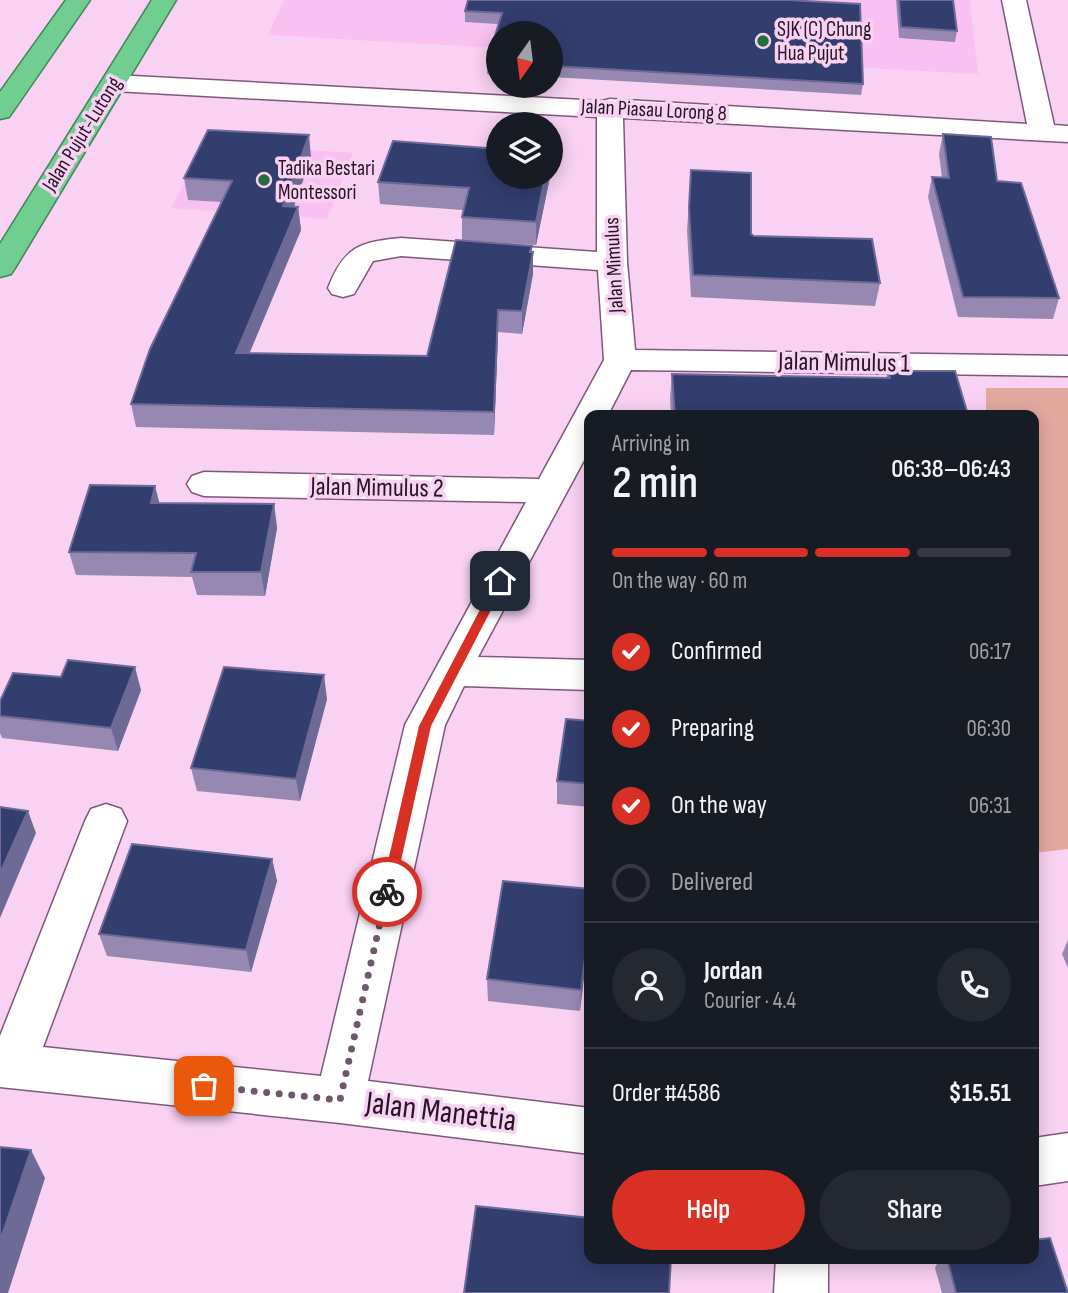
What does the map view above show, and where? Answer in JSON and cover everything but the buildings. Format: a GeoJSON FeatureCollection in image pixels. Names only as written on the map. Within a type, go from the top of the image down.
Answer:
{"type":"FeatureCollection","features":[{"type":"Feature","properties":{"kind":"highway"},"geometry":{"type":"LineString","coordinates":[[0,111],[78,0]]}},
{"type":"Feature","properties":{"kind":"highway","name":"Jalan Pujut-Lutong"},"geometry":{"type":"LineString","coordinates":[[0,268],[164,0]]}},
{"type":"Feature","properties":{"kind":"street"},"geometry":{"type":"LineString","coordinates":[[1014,0],[1042,131]]}},
{"type":"Feature","properties":{"kind":"street","name":"Jalan Piasau Lorong 8"},"geometry":{"type":"LineString","coordinates":[[114,83],[610,107],[1068,134]]}},
{"type":"Feature","properties":{"kind":"street","name":"Jalan Mimulus"},"geometry":{"type":"LineString","coordinates":[[610,107],[612,262],[620,360]]}},
{"type":"Feature","properties":{"kind":"street"},"geometry":{"type":"LineString","coordinates":[[343,288],[352,262],[362,253],[374,249],[401,247],[612,262]]}},
{"type":"Feature","properties":{"kind":"street"},"geometry":{"type":"LineString","coordinates":[[593,410],[620,360]]}},
{"type":"Feature","properties":{"kind":"street","name":"Jalan Mimulus 1"},"geometry":{"type":"LineString","coordinates":[[620,360],[1068,366]]}},
{"type":"Feature","properties":{"kind":"street"},"geometry":{"type":"LineString","coordinates":[[340,1100],[425,726],[451,671],[584,427]]}},
{"type":"Feature","properties":{"kind":"street","name":"Jalan Mimulus 2"},"geometry":{"type":"LineString","coordinates":[[205,484],[550,491]]}},
{"type":"Feature","properties":{"kind":"street"},"geometry":{"type":"LineString","coordinates":[[451,671],[584,675]]}},
{"type":"Feature","properties":{"kind":"street"},"geometry":{"type":"LineString","coordinates":[[6,1065],[106,821]]}},
{"type":"Feature","properties":{"kind":"street","name":"Jalan Manettia"},"geometry":{"type":"LineString","coordinates":[[6,1065],[340,1100],[584,1131]]}},
{"type":"Feature","properties":{"kind":"street"},"geometry":{"type":"LineString","coordinates":[[1039,1161],[1068,1157]]}},
{"type":"Feature","properties":{"kind":"street"},"geometry":{"type":"LineString","coordinates":[[802,1264],[802,1293]]}},
{"type":"Feature","properties":{"kind":"shaded area","name":"SJK (C) Chung Hua Pujut"},"geometry":{"type":"Polygon","coordinates":[[[284,0],[970,0],[978,74],[564,52],[564,21],[486,21],[486,47],[268,35],[284,0]]]}},
{"type":"Feature","properties":{"kind":"shaded area","name":"Tadika Bestari Montessori"},"geometry":{"type":"Polygon","coordinates":[[[205,143],[353,153],[327,219],[171,208],[205,143]]]}},
{"type":"Feature","properties":{"kind":"shaded area"},"geometry":{"type":"Polygon","coordinates":[[[986,388],[1068,388],[1068,849],[1039,852],[1039,410],[986,410],[986,388]]]}},
{"type":"Feature","properties":{"kind":"way so far"},"geometry":{"type":"LineString","coordinates":[[204,1086],[340,1100],[387,892]]}},
{"type":"Feature","properties":{"kind":"place","name":"SJK (C) Chung Hua Pujut"},"geometry":{"type":"Point","coordinates":[763,41]}},
{"type":"Feature","properties":{"kind":"place","name":"Tadika Bestari Montessori"},"geometry":{"type":"Point","coordinates":[264,180]}},
{"type":"Feature","properties":{"kind":"route"},"geometry":{"type":"LineString","coordinates":[[387,892],[425,726],[451,671],[500,581]]}}]}
